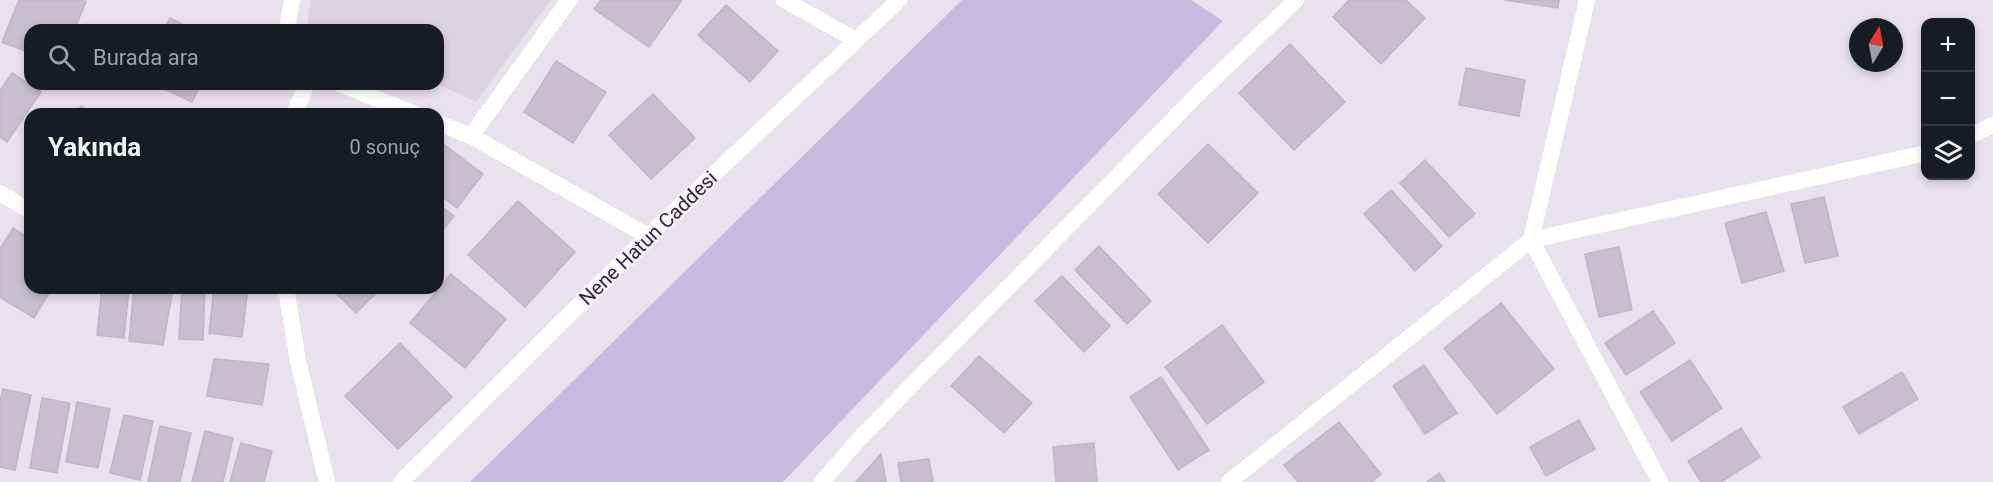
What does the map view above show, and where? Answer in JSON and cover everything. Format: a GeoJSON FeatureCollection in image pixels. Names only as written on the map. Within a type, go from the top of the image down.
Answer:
{"type":"FeatureCollection","features":[{"type":"Feature","properties":{"kind":"street"},"geometry":{"type":"LineString","coordinates":[[288,24],[292,0]]}},
{"type":"Feature","properties":{"kind":"street"},"geometry":{"type":"LineString","coordinates":[[471,136],[569,0]]}},
{"type":"Feature","properties":{"kind":"street"},"geometry":{"type":"LineString","coordinates":[[784,0],[856,40]]}},
{"type":"Feature","properties":{"kind":"street","name":"Nene Hatun Caddesi"},"geometry":{"type":"LineString","coordinates":[[401,482],[648,236],[899,0]]}},
{"type":"Feature","properties":{"kind":"street"},"geometry":{"type":"LineString","coordinates":[[822,482],[859,439],[1192,100],[1296,0]]}},
{"type":"Feature","properties":{"kind":"street"},"geometry":{"type":"LineString","coordinates":[[1587,0],[1531,240],[1660,482]]}},
{"type":"Feature","properties":{"kind":"street"},"geometry":{"type":"LineString","coordinates":[[297,108],[304,90]]}},
{"type":"Feature","properties":{"kind":"street"},"geometry":{"type":"LineString","coordinates":[[355,90],[400,108]]}},
{"type":"Feature","properties":{"kind":"street"},"geometry":{"type":"LineString","coordinates":[[444,125],[471,136],[648,236]]}},
{"type":"Feature","properties":{"kind":"street"},"geometry":{"type":"LineString","coordinates":[[1975,134],[1993,125]]}},
{"type":"Feature","properties":{"kind":"street"},"geometry":{"type":"LineString","coordinates":[[1229,482],[1531,240],[1921,154]]}},
{"type":"Feature","properties":{"kind":"street"},"geometry":{"type":"LineString","coordinates":[[0,193],[24,207]]}},
{"type":"Feature","properties":{"kind":"street"},"geometry":{"type":"LineString","coordinates":[[287,294],[298,361],[327,482]]}},
{"type":"Feature","properties":{"kind":"shaded area"},"geometry":{"type":"Polygon","coordinates":[[[311,0],[551,0],[476,102],[444,87],[444,24],[307,24],[311,0]]]}},
{"type":"Feature","properties":{"kind":"shaded area"},"geometry":{"type":"Polygon","coordinates":[[[962,0],[1191,0],[1223,21],[783,482],[470,482],[962,0]]]}},
{"type":"Feature","properties":{"kind":"building"},"geometry":{"type":"Polygon","coordinates":[[[19,0],[82,0],[86,2],[77,24],[24,24],[24,51],[2,42],[19,0]]]}},
{"type":"Feature","properties":{"kind":"building"},"geometry":{"type":"Polygon","coordinates":[[[601,0],[682,0],[649,47],[594,9],[601,0]]]}},
{"type":"Feature","properties":{"kind":"building"},"geometry":{"type":"Polygon","coordinates":[[[1349,0],[1406,0],[1425,18],[1381,64],[1333,17],[1349,0]]]}},
{"type":"Feature","properties":{"kind":"building"},"geometry":{"type":"Polygon","coordinates":[[[1504,0],[1559,0],[1558,8],[1504,0]]]}},
{"type":"Feature","properties":{"kind":"building"},"geometry":{"type":"Polygon","coordinates":[[[726,5],[778,51],[750,82],[698,35],[726,5]]]}},
{"type":"Feature","properties":{"kind":"building"},"geometry":{"type":"Polygon","coordinates":[[[170,18],[182,24],[167,24],[170,18]]]}},
{"type":"Feature","properties":{"kind":"building"},"geometry":{"type":"Polygon","coordinates":[[[1290,44],[1345,102],[1294,150],[1239,93],[1290,44]]]}},
{"type":"Feature","properties":{"kind":"building"},"geometry":{"type":"Polygon","coordinates":[[[556,61],[606,92],[573,143],[524,112],[556,61]]]}},
{"type":"Feature","properties":{"kind":"building"},"geometry":{"type":"Polygon","coordinates":[[[1466,68],[1525,80],[1519,116],[1459,105],[1466,68]]]}},
{"type":"Feature","properties":{"kind":"building"},"geometry":{"type":"Polygon","coordinates":[[[12,73],[24,81],[24,90],[41,92],[30,108],[24,108],[24,117],[7,142],[0,137],[0,91],[12,73]]]}},
{"type":"Feature","properties":{"kind":"building"},"geometry":{"type":"Polygon","coordinates":[[[167,90],[198,90],[192,102],[167,90]]]}},
{"type":"Feature","properties":{"kind":"building"},"geometry":{"type":"Polygon","coordinates":[[[653,94],[695,138],[651,179],[609,135],[653,94]]]}},
{"type":"Feature","properties":{"kind":"building"},"geometry":{"type":"Polygon","coordinates":[[[1208,144],[1258,193],[1208,243],[1158,194],[1208,144]]]}},
{"type":"Feature","properties":{"kind":"building"},"geometry":{"type":"Polygon","coordinates":[[[444,145],[483,174],[457,208],[444,198],[444,145]]]}},
{"type":"Feature","properties":{"kind":"building"},"geometry":{"type":"Polygon","coordinates":[[[1425,160],[1475,214],[1449,237],[1400,183],[1425,160]]]}},
{"type":"Feature","properties":{"kind":"building"},"geometry":{"type":"Polygon","coordinates":[[[1391,190],[1442,246],[1415,271],[1364,214],[1391,190]]]}},
{"type":"Feature","properties":{"kind":"building"},"geometry":{"type":"Polygon","coordinates":[[[1824,197],[1838,256],[1805,263],[1791,204],[1824,197]]]}},
{"type":"Feature","properties":{"kind":"building"},"geometry":{"type":"Polygon","coordinates":[[[518,201],[575,252],[525,307],[468,255],[518,201]]]}},
{"type":"Feature","properties":{"kind":"building"},"geometry":{"type":"Polygon","coordinates":[[[444,208],[454,216],[444,228],[444,208]]]}},
{"type":"Feature","properties":{"kind":"building"},"geometry":{"type":"Polygon","coordinates":[[[1766,212],[1784,271],[1742,283],[1725,223],[1766,212]]]}},
{"type":"Feature","properties":{"kind":"building"},"geometry":{"type":"Polygon","coordinates":[[[13,228],[24,235],[24,294],[48,294],[34,318],[0,297],[0,249],[13,228]]]}},
{"type":"Feature","properties":{"kind":"building"},"geometry":{"type":"Polygon","coordinates":[[[1099,246],[1151,301],[1127,324],[1075,270],[1099,246]]]}},
{"type":"Feature","properties":{"kind":"building"},"geometry":{"type":"Polygon","coordinates":[[[1619,247],[1632,310],[1599,317],[1585,254],[1619,247]]]}},
{"type":"Feature","properties":{"kind":"building"},"geometry":{"type":"Polygon","coordinates":[[[451,274],[506,319],[465,368],[410,323],[434,294],[444,294],[444,282],[451,274]]]}},
{"type":"Feature","properties":{"kind":"building"},"geometry":{"type":"Polygon","coordinates":[[[1062,276],[1110,326],[1084,352],[1035,301],[1062,276]]]}},
{"type":"Feature","properties":{"kind":"building"},"geometry":{"type":"Polygon","coordinates":[[[101,294],[128,294],[124,338],[97,335],[101,294]]]}},
{"type":"Feature","properties":{"kind":"building"},"geometry":{"type":"Polygon","coordinates":[[[133,294],[172,294],[163,345],[129,341],[133,294]]]}},
{"type":"Feature","properties":{"kind":"building"},"geometry":{"type":"Polygon","coordinates":[[[182,294],[205,294],[203,340],[179,339],[182,294]]]}},
{"type":"Feature","properties":{"kind":"building"},"geometry":{"type":"Polygon","coordinates":[[[213,294],[247,294],[242,337],[209,333],[213,294]]]}},
{"type":"Feature","properties":{"kind":"building"},"geometry":{"type":"Polygon","coordinates":[[[337,294],[375,294],[356,313],[337,294]]]}},
{"type":"Feature","properties":{"kind":"building"},"geometry":{"type":"Polygon","coordinates":[[[1501,303],[1554,369],[1497,414],[1444,348],[1501,303]]]}},
{"type":"Feature","properties":{"kind":"building"},"geometry":{"type":"Polygon","coordinates":[[[1653,311],[1675,343],[1626,375],[1605,343],[1653,311]]]}},
{"type":"Feature","properties":{"kind":"building"},"geometry":{"type":"Polygon","coordinates":[[[1222,325],[1264,382],[1207,424],[1165,367],[1222,325]]]}},
{"type":"Feature","properties":{"kind":"building"},"geometry":{"type":"Polygon","coordinates":[[[400,343],[452,397],[398,449],[345,396],[400,343]]]}},
{"type":"Feature","properties":{"kind":"building"},"geometry":{"type":"Polygon","coordinates":[[[979,356],[1032,403],[1004,433],[951,386],[979,356]]]}},
{"type":"Feature","properties":{"kind":"building"},"geometry":{"type":"Polygon","coordinates":[[[214,359],[269,364],[262,405],[207,396],[214,359]]]}},
{"type":"Feature","properties":{"kind":"building"},"geometry":{"type":"Polygon","coordinates":[[[1690,360],[1722,408],[1672,441],[1640,392],[1690,360]]]}},
{"type":"Feature","properties":{"kind":"building"},"geometry":{"type":"Polygon","coordinates":[[[1424,365],[1457,413],[1425,434],[1393,386],[1424,365]]]}},
{"type":"Feature","properties":{"kind":"building"},"geometry":{"type":"Polygon","coordinates":[[[1902,372],[1918,399],[1859,434],[1843,407],[1902,372]]]}},
{"type":"Feature","properties":{"kind":"building"},"geometry":{"type":"Polygon","coordinates":[[[1161,377],[1209,450],[1178,470],[1130,397],[1161,377]]]}},
{"type":"Feature","properties":{"kind":"building"},"geometry":{"type":"Polygon","coordinates":[[[3,389],[31,395],[15,470],[0,467],[0,401],[3,389]]]}},
{"type":"Feature","properties":{"kind":"building"},"geometry":{"type":"Polygon","coordinates":[[[42,398],[70,403],[57,473],[30,468],[42,398]]]}},
{"type":"Feature","properties":{"kind":"building"},"geometry":{"type":"Polygon","coordinates":[[[77,402],[110,409],[98,468],[66,462],[77,402]]]}},
{"type":"Feature","properties":{"kind":"building"},"geometry":{"type":"Polygon","coordinates":[[[124,415],[153,421],[140,480],[110,473],[124,415]]]}},
{"type":"Feature","properties":{"kind":"building"},"geometry":{"type":"Polygon","coordinates":[[[1579,420],[1595,449],[1546,476],[1530,447],[1579,420]]]}},
{"type":"Feature","properties":{"kind":"building"},"geometry":{"type":"Polygon","coordinates":[[[1339,422],[1381,474],[1372,482],[1298,482],[1284,465],[1339,422]]]}},
{"type":"Feature","properties":{"kind":"building"},"geometry":{"type":"Polygon","coordinates":[[[160,426],[191,433],[180,482],[148,482],[160,426]]]}},
{"type":"Feature","properties":{"kind":"building"},"geometry":{"type":"Polygon","coordinates":[[[1741,428],[1760,457],[1721,482],[1701,482],[1688,461],[1741,428]]]}},
{"type":"Feature","properties":{"kind":"building"},"geometry":{"type":"Polygon","coordinates":[[[205,431],[233,438],[223,482],[192,482],[205,431]]]}},
{"type":"Feature","properties":{"kind":"building"},"geometry":{"type":"Polygon","coordinates":[[[241,443],[272,451],[264,482],[230,482],[241,443]]]}},
{"type":"Feature","properties":{"kind":"building"},"geometry":{"type":"Polygon","coordinates":[[[1094,443],[1097,482],[1056,482],[1053,447],[1094,443]]]}},
{"type":"Feature","properties":{"kind":"building"},"geometry":{"type":"Polygon","coordinates":[[[881,454],[886,482],[856,482],[881,454]]]}},
{"type":"Feature","properties":{"kind":"building"},"geometry":{"type":"Polygon","coordinates":[[[929,459],[933,482],[901,482],[898,463],[929,459]]]}},
{"type":"Feature","properties":{"kind":"building"},"geometry":{"type":"Polygon","coordinates":[[[1439,473],[1445,482],[1427,482],[1439,473]]]}}]}
